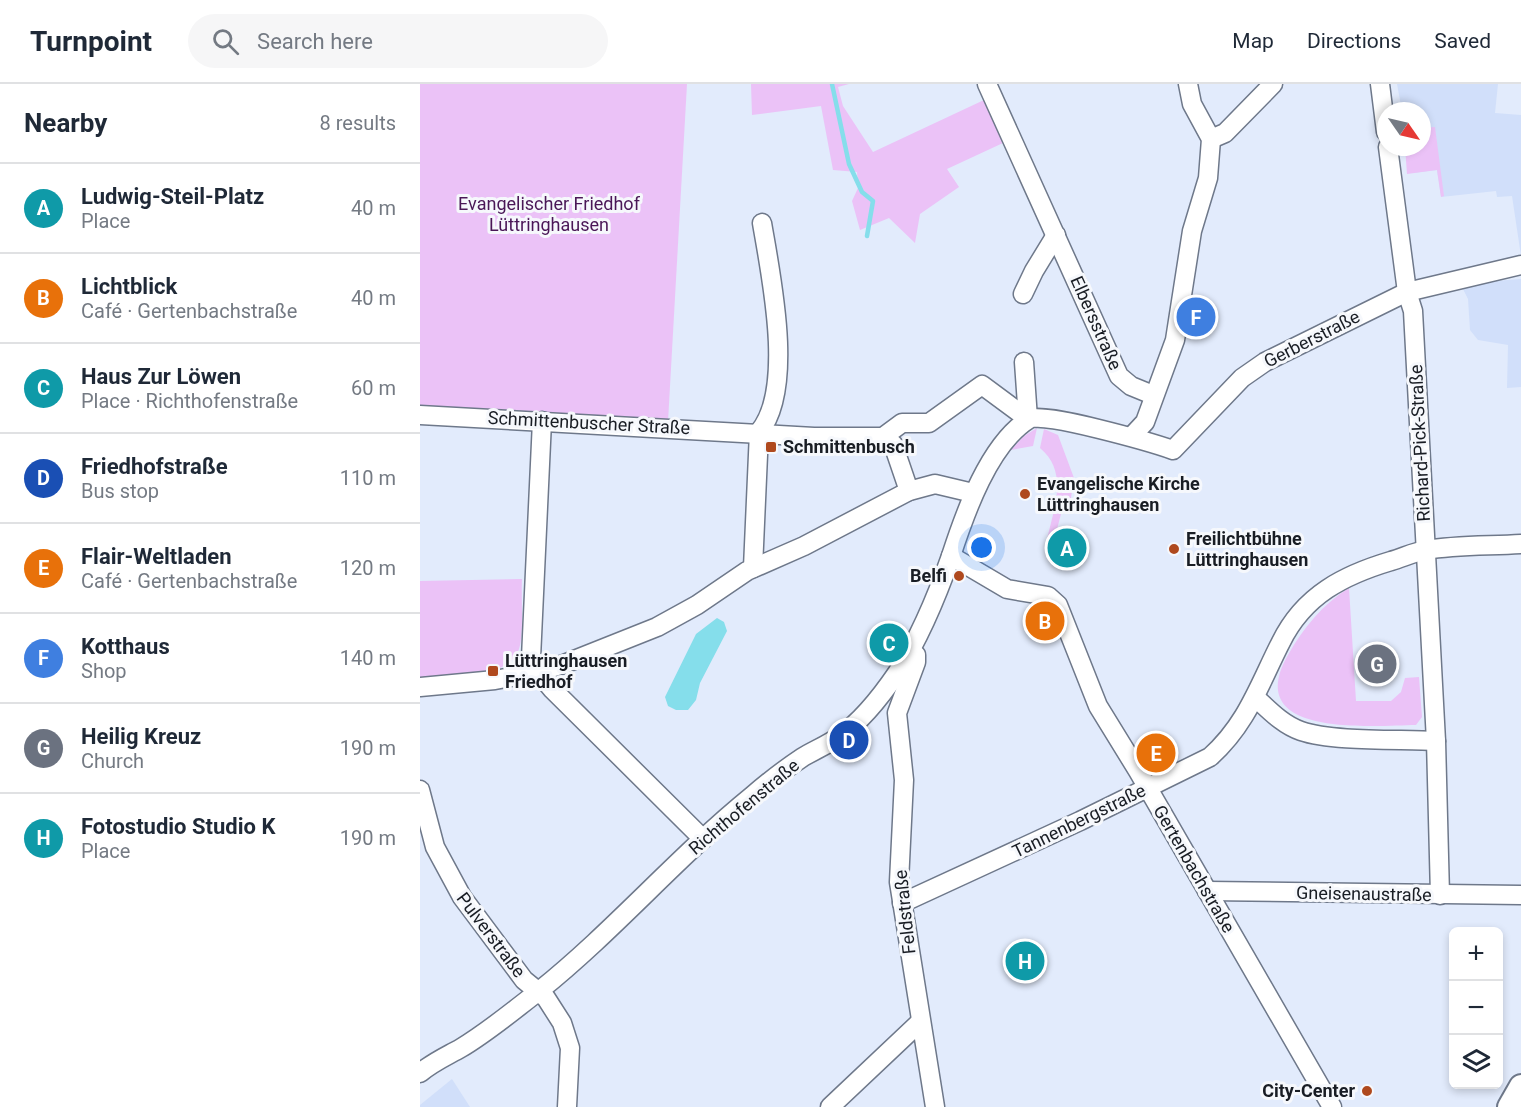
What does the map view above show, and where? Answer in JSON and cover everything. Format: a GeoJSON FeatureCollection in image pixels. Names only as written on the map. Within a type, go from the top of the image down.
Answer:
{"type":"FeatureCollection","features":[{"type":"Feature","properties":{"kind":"main road"},"geometry":{"type":"LineString","coordinates":[[1509,1107],[1521,1086]]}},
{"type":"Feature","properties":{"kind":"street","name":"Elbersstraße"},"geometry":{"type":"LineString","coordinates":[[987,84],[1119,376],[1131,386],[1153,395]]}},
{"type":"Feature","properties":{"kind":"street"},"geometry":{"type":"LineString","coordinates":[[1024,362],[1028,419],[1042,416],[1110,434],[1132,436],[1145,422],[1177,331],[1192,231],[1208,177],[1211,139],[1192,104],[1188,84]]}},
{"type":"Feature","properties":{"kind":"street"},"geometry":{"type":"LineString","coordinates":[[1211,139],[1225,133],[1273,84]]}},
{"type":"Feature","properties":{"kind":"street"},"geometry":{"type":"LineString","coordinates":[[1380,84],[1382,102]]}},
{"type":"Feature","properties":{"kind":"street","name":"Richard-Pick-Straße"},"geometry":{"type":"LineString","coordinates":[[1389,156],[1407,292],[1413,311],[1436,741],[1440,895]]}},
{"type":"Feature","properties":{"kind":"street"},"geometry":{"type":"LineString","coordinates":[[753,568],[759,439],[768,421],[780,351],[762,223]]}},
{"type":"Feature","properties":{"kind":"street"},"geometry":{"type":"LineString","coordinates":[[1023,294],[1056,235]]}},
{"type":"Feature","properties":{"kind":"street","name":"Gerberstraße"},"geometry":{"type":"LineString","coordinates":[[1132,436],[1173,450],[1242,378],[1265,362],[1407,292],[1521,265]]}},
{"type":"Feature","properties":{"kind":"street","name":"Schmittenbuscher Straße"},"geometry":{"type":"LineString","coordinates":[[420,415],[542,421],[759,439],[884,437],[902,423],[929,423],[982,385],[1028,419]]}},
{"type":"Feature","properties":{"kind":"street","name":"Richthofenstraße"},"geometry":{"type":"LineString","coordinates":[[420,1073],[463,1047],[539,991],[610,930],[703,839],[776,776],[840,736],[860,719],[897,673],[910,651],[951,556],[973,493],[994,458],[1016,429],[1028,419]]}},
{"type":"Feature","properties":{"kind":"street"},"geometry":{"type":"LineString","coordinates":[[542,421],[531,658],[538,672],[552,689],[703,839]]}},
{"type":"Feature","properties":{"kind":"street"},"geometry":{"type":"LineString","coordinates":[[884,437],[893,444],[909,491]]}},
{"type":"Feature","properties":{"kind":"street"},"geometry":{"type":"LineString","coordinates":[[420,687],[495,680],[538,672],[657,627],[753,568],[813,541],[909,491],[935,484],[973,493]]}},
{"type":"Feature","properties":{"kind":"street","name":"Tannenbergstraße"},"geometry":{"type":"LineString","coordinates":[[902,903],[1210,757],[1223,746],[1256,699],[1281,640],[1299,615],[1324,589],[1355,572],[1425,550],[1521,544]]}},
{"type":"Feature","properties":{"kind":"street","name":"Gertenbachstraße"},"geometry":{"type":"LineString","coordinates":[[951,556],[1007,589],[1048,596],[1058,605],[1098,706],[1332,1107]]}},
{"type":"Feature","properties":{"kind":"street","name":"Feldstraße"},"geometry":{"type":"LineString","coordinates":[[910,651],[916,655],[916,662],[897,713],[904,780],[899,882],[935,1107]]}},
{"type":"Feature","properties":{"kind":"street"},"geometry":{"type":"LineString","coordinates":[[1256,699],[1280,720],[1300,731],[1325,736],[1436,741]]}},
{"type":"Feature","properties":{"kind":"street","name":"Pulverstraße"},"geometry":{"type":"LineString","coordinates":[[420,790],[435,846],[444,867],[462,897],[524,980],[539,991],[561,1023],[570,1048],[567,1107]]}},
{"type":"Feature","properties":{"kind":"street","name":"Gneisenaustraße"},"geometry":{"type":"LineString","coordinates":[[1207,891],[1521,896]]}},
{"type":"Feature","properties":{"kind":"street"},"geometry":{"type":"LineString","coordinates":[[830,1107],[920,1022]]}},
{"type":"Feature","properties":{"kind":"shaded area"},"geometry":{"type":"Polygon","coordinates":[[[1397,84],[1498,84],[1495,113],[1521,115],[1521,256],[1512,196],[1497,197],[1496,191],[1441,197],[1437,170],[1412,173],[1419,156],[1431,156],[1431,102],[1400,102],[1397,84]]]}},
{"type":"Feature","properties":{"kind":"shaded area"},"geometry":{"type":"Polygon","coordinates":[[[1521,279],[1521,387],[1507,388],[1508,345],[1478,340],[1470,330],[1468,299],[1462,287],[1468,283],[1521,279]]]}},
{"type":"Feature","properties":{"kind":"shaded area"},"geometry":{"type":"Polygon","coordinates":[[[452,1079],[470,1107],[420,1107],[420,1105],[452,1079]]]}},
{"type":"Feature","properties":{"kind":"green space","name":"Evangelischer Friedhof Lüttringhausen"},"geometry":{"type":"Polygon","coordinates":[[[420,84],[687,84],[668,422],[420,409],[420,84]]]}},
{"type":"Feature","properties":{"kind":"green space"},"geometry":{"type":"Polygon","coordinates":[[[751,84],[849,84],[838,87],[843,106],[873,152],[984,100],[1003,143],[947,169],[959,187],[920,214],[915,243],[889,218],[860,230],[852,201],[858,188],[857,172],[833,170],[821,106],[752,115],[751,84]]]}},
{"type":"Feature","properties":{"kind":"green space"},"geometry":{"type":"Polygon","coordinates":[[[1431,127],[1435,127],[1444,196],[1441,197],[1437,170],[1407,174],[1406,156],[1431,156],[1431,127]]]}},
{"type":"Feature","properties":{"kind":"green space"},"geometry":{"type":"Polygon","coordinates":[[[1037,428],[1033,446],[1011,450],[1024,436],[1037,428]]]}},
{"type":"Feature","properties":{"kind":"green space"},"geometry":{"type":"Polygon","coordinates":[[[1044,429],[1058,435],[1074,478],[1069,511],[1062,510],[1053,545],[1046,543],[1056,503],[1057,479],[1049,458],[1040,448],[1044,429]]]}},
{"type":"Feature","properties":{"kind":"green space"},"geometry":{"type":"Polygon","coordinates":[[[522,579],[521,642],[513,659],[490,672],[460,677],[420,679],[420,581],[522,579]]]}},
{"type":"Feature","properties":{"kind":"green space"},"geometry":{"type":"Polygon","coordinates":[[[1349,588],[1356,701],[1391,701],[1401,692],[1405,678],[1419,677],[1422,717],[1416,725],[1342,725],[1316,721],[1295,713],[1281,701],[1278,682],[1294,645],[1322,609],[1349,588]]]}},
{"type":"Feature","properties":{"kind":"water"},"geometry":{"type":"Polygon","coordinates":[[[717,618],[724,622],[727,631],[700,683],[696,700],[688,710],[676,710],[668,706],[665,697],[696,634],[717,618]]]}},
{"type":"Feature","properties":{"kind":"waterway"},"geometry":{"type":"LineString","coordinates":[[832,84],[849,164],[862,192],[873,201],[867,236]]}},
{"type":"Feature","properties":{"kind":"place","name":"Kotthaus"},"geometry":{"type":"Point","coordinates":[1196,317]}},
{"type":"Feature","properties":{"kind":"place","name":"Schmittenbusch"},"geometry":{"type":"Point","coordinates":[771,447]}},
{"type":"Feature","properties":{"kind":"place","name":"Evangelische Kirche Lüttringhausen"},"geometry":{"type":"Point","coordinates":[1025,494]}},
{"type":"Feature","properties":{"kind":"place","name":"Ludwig-Steil-Platz"},"geometry":{"type":"Point","coordinates":[1067,548]}},
{"type":"Feature","properties":{"kind":"place","name":"Freilichtbühne Lüttringhausen"},"geometry":{"type":"Point","coordinates":[1174,549]}},
{"type":"Feature","properties":{"kind":"place","name":"Belfi"},"geometry":{"type":"Point","coordinates":[959,576]}},
{"type":"Feature","properties":{"kind":"place","name":"Lichtblick"},"geometry":{"type":"Point","coordinates":[1045,621]}},
{"type":"Feature","properties":{"kind":"place","name":"Haus Zur Löwen"},"geometry":{"type":"Point","coordinates":[889,643]}},
{"type":"Feature","properties":{"kind":"place","name":"Heilig Kreuz"},"geometry":{"type":"Point","coordinates":[1377,664]}},
{"type":"Feature","properties":{"kind":"place","name":"Lüttringhausen Friedhof"},"geometry":{"type":"Point","coordinates":[493,671]}},
{"type":"Feature","properties":{"kind":"place","name":"Friedhofstraße"},"geometry":{"type":"Point","coordinates":[849,740]}},
{"type":"Feature","properties":{"kind":"place","name":"Flair-Weltladen"},"geometry":{"type":"Point","coordinates":[1156,753]}},
{"type":"Feature","properties":{"kind":"place","name":"Fotostudio Studio K"},"geometry":{"type":"Point","coordinates":[1025,961]}},
{"type":"Feature","properties":{"kind":"place","name":"City-Center"},"geometry":{"type":"Point","coordinates":[1367,1091]}}]}
